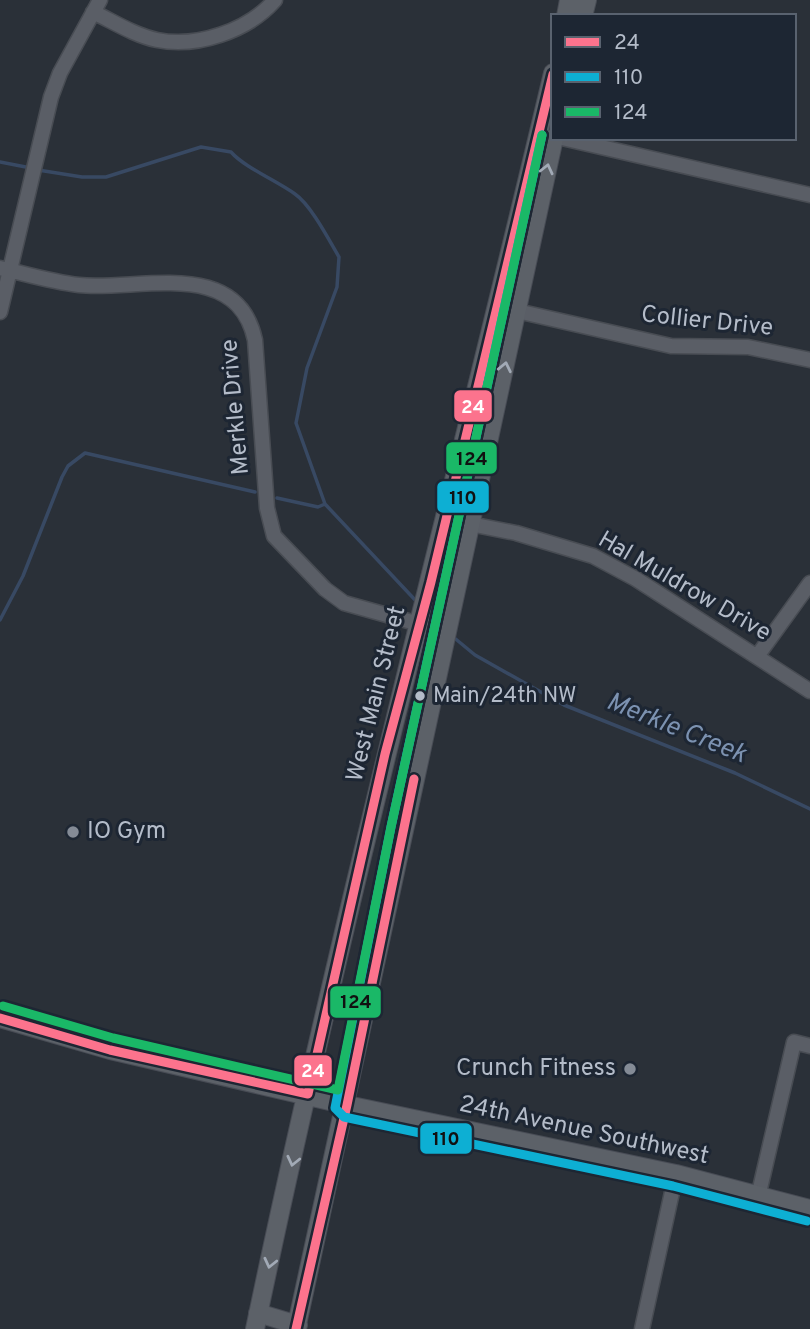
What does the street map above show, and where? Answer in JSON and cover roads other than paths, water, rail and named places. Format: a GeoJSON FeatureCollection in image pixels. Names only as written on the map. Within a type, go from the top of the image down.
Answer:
{"type":"FeatureCollection","features":[{"type":"Feature","properties":{"kind":"main road","name":"West Main Street"},"geometry":{"type":"LineString","coordinates":[[257,1321],[385,754],[431,582],[551,81]]}},
{"type":"Feature","properties":{"kind":"main road"},"geometry":{"type":"LineString","coordinates":[[257,1321],[297,1327],[555,140]]}},
{"type":"Feature","properties":{"kind":"main road","name":"24th Avenue Southwest"},"geometry":{"type":"LineString","coordinates":[[0,1018],[110,1050],[347,1105],[676,1174],[810,1209]]}},
{"type":"Feature","properties":{"kind":"street"},"geometry":{"type":"LineString","coordinates":[[0,312],[5,269],[60,73],[96,6],[147,37],[189,41],[235,28],[261,13],[275,0]]}},
{"type":"Feature","properties":{"kind":"street"},"geometry":{"type":"LineString","coordinates":[[570,140],[745,183],[810,195]]}},
{"type":"Feature","properties":{"kind":"street","name":"Merkle Drive"},"geometry":{"type":"LineString","coordinates":[[5,269],[81,285],[189,285],[233,298],[248,317],[255,340],[267,508],[274,536],[325,589],[344,603],[420,621]]}},
{"type":"Feature","properties":{"kind":"street","name":"Collier Drive"},"geometry":{"type":"LineString","coordinates":[[517,311],[671,346],[748,347],[810,359]]}},
{"type":"Feature","properties":{"kind":"street","name":"Hal Muldrow Drive"},"geometry":{"type":"LineString","coordinates":[[445,519],[516,533],[593,556],[758,655],[810,691]]}},
{"type":"Feature","properties":{"kind":"street"},"geometry":{"type":"LineString","coordinates":[[758,655],[810,583]]}},
{"type":"Feature","properties":{"kind":"street"},"geometry":{"type":"LineString","coordinates":[[758,1197],[793,1042],[810,1046]]}},
{"type":"Feature","properties":{"kind":"street"},"geometry":{"type":"LineString","coordinates":[[642,1329],[676,1174]]}},
{"type":"Feature","properties":{"kind":"waterway","name":"Merkle Creek"},"geometry":{"type":"LineString","coordinates":[[38,170],[82,177],[106,177],[201,147],[231,152],[301,199],[339,257],[337,287],[307,368],[296,423],[325,504],[417,602]]}},
{"type":"Feature","properties":{"kind":"waterway","name":"Merkle Creek"},"geometry":{"type":"LineString","coordinates":[[0,162],[31,168]]}},
{"type":"Feature","properties":{"kind":"waterway"},"geometry":{"type":"LineString","coordinates":[[0,620],[23,576],[62,477],[68,466],[85,453],[255,492]]}},
{"type":"Feature","properties":{"kind":"waterway"},"geometry":{"type":"LineString","coordinates":[[277,498],[318,507],[325,504]]}},
{"type":"Feature","properties":{"kind":"waterway","name":"Merkle Creek"},"geometry":{"type":"LineString","coordinates":[[426,613],[441,626]]}},
{"type":"Feature","properties":{"kind":"waterway","name":"Merkle Creek"},"geometry":{"type":"LineString","coordinates":[[452,636],[475,655],[564,705],[735,773],[810,809]]}},
{"type":"Feature","properties":{"kind":"place","name":"Main/24th NW"},"geometry":{"type":"Point","coordinates":[420,696]}},
{"type":"Feature","properties":{"kind":"place","name":"IO Gym"},"geometry":{"type":"Point","coordinates":[73,832]}},
{"type":"Feature","properties":{"kind":"place","name":"Crunch Fitness"},"geometry":{"type":"Point","coordinates":[630,1069]}}]}
